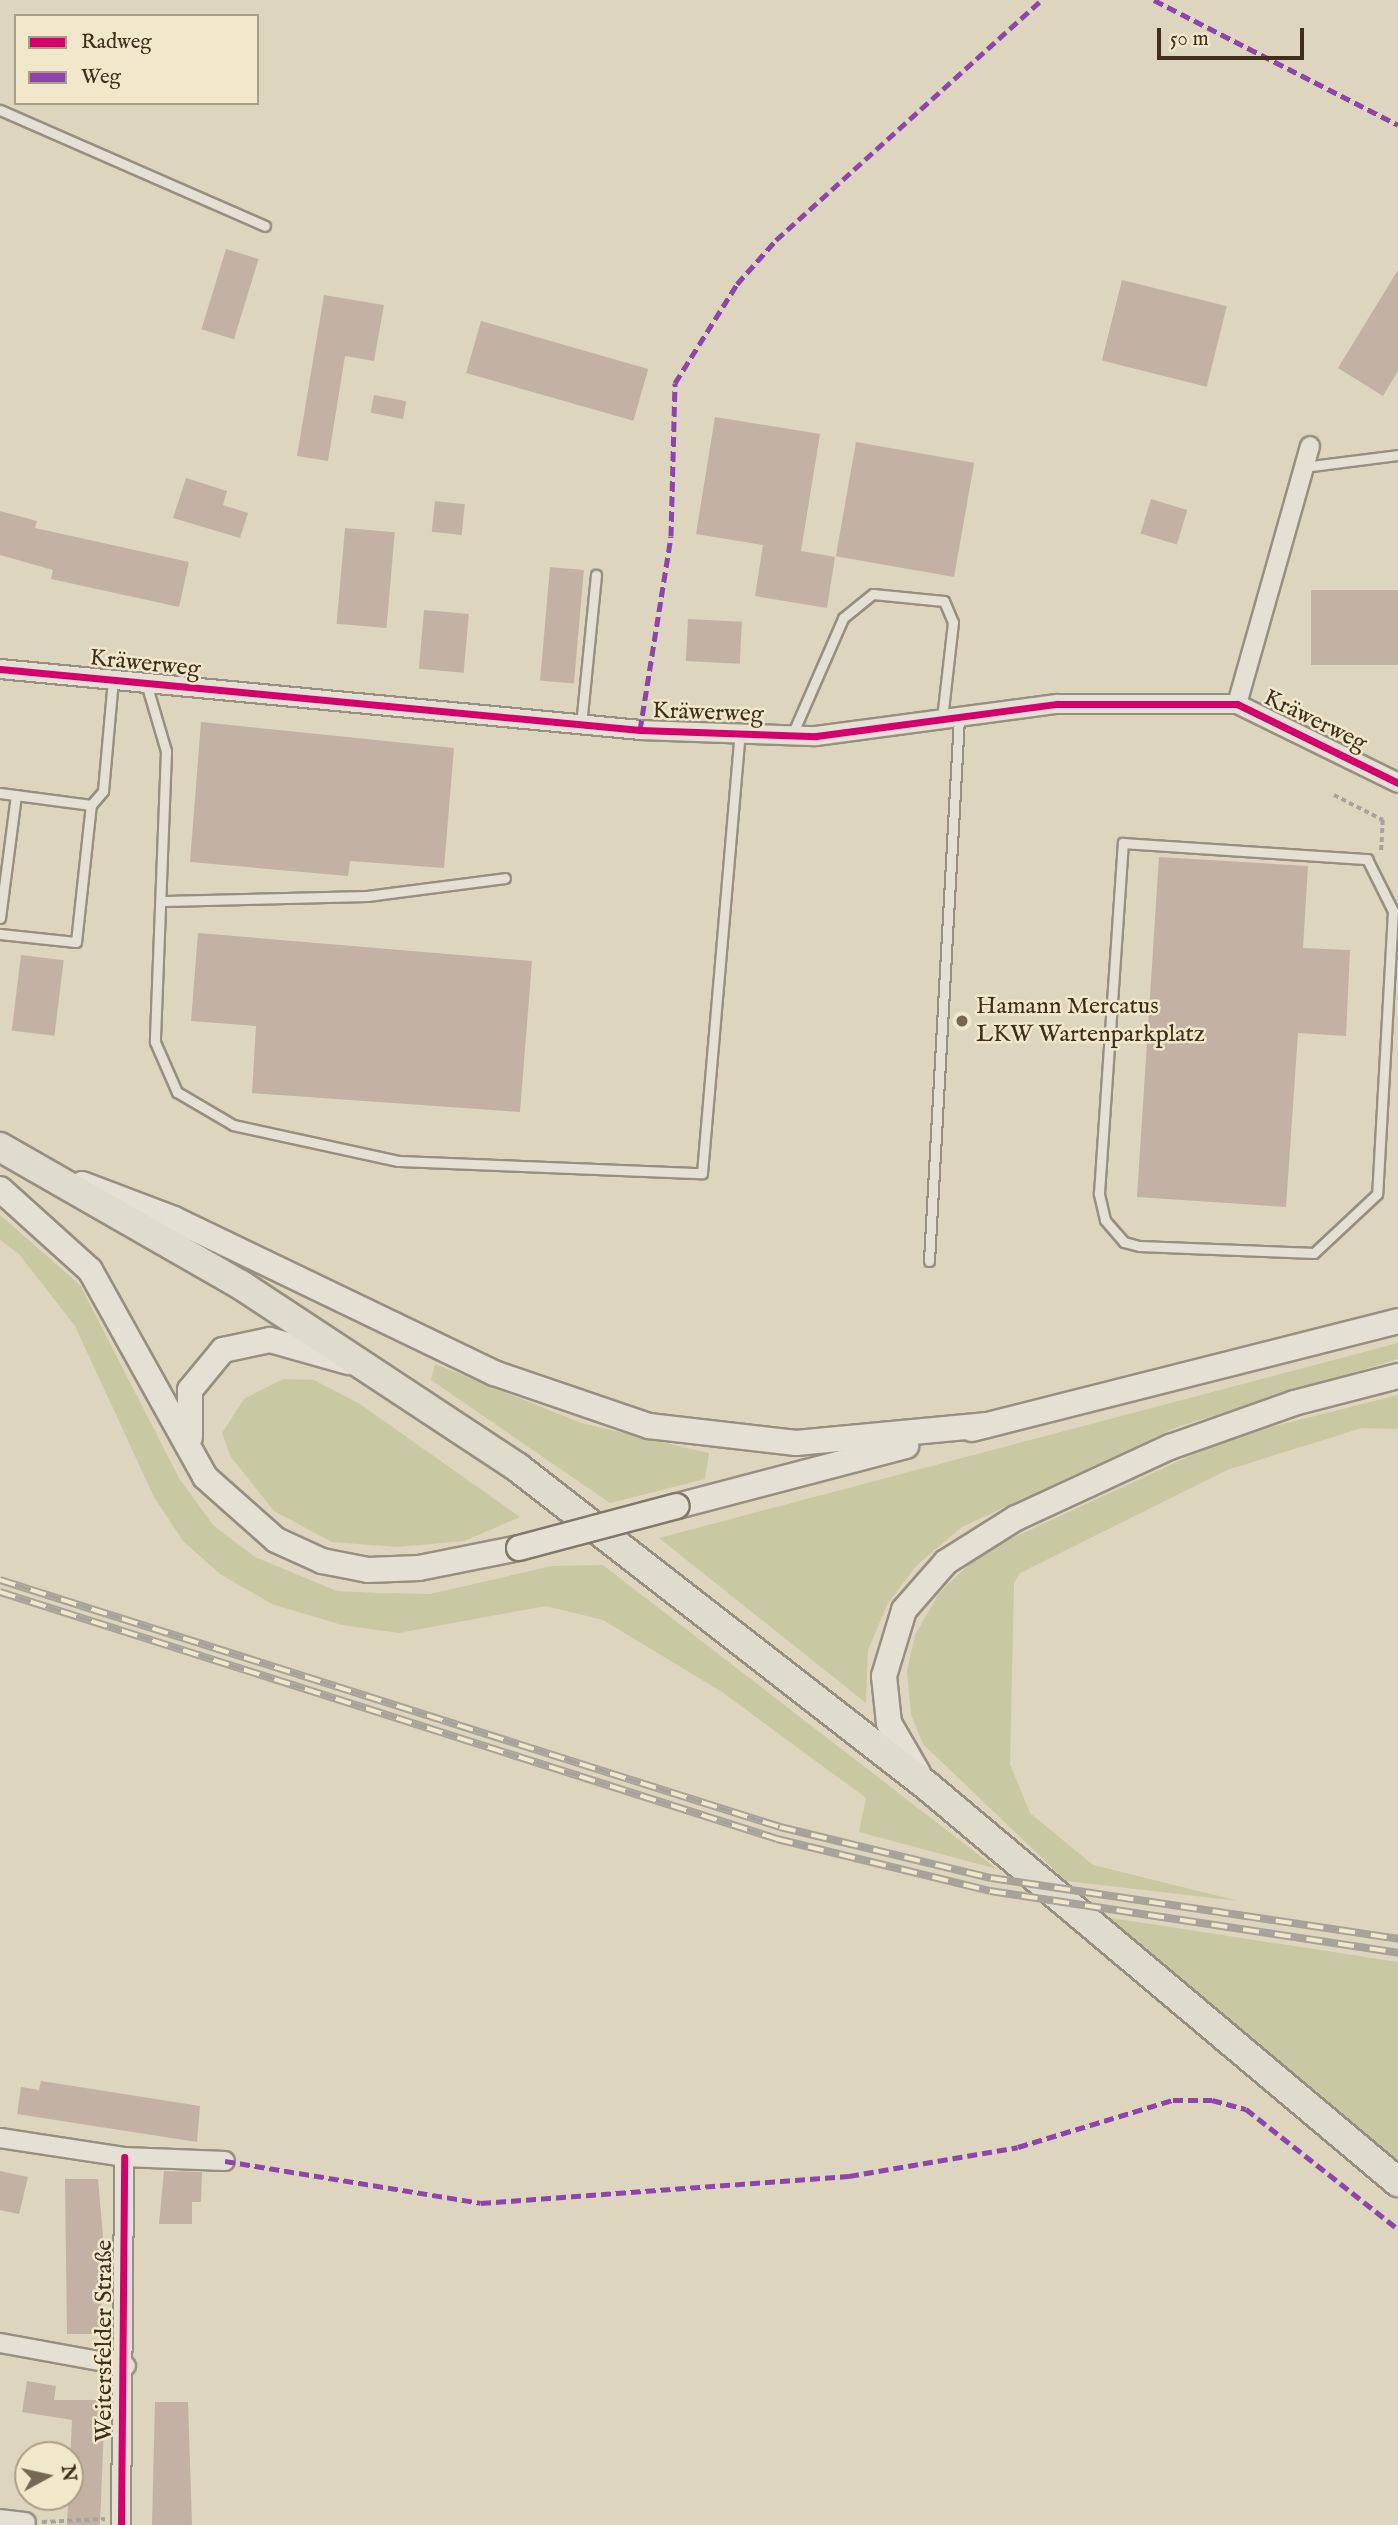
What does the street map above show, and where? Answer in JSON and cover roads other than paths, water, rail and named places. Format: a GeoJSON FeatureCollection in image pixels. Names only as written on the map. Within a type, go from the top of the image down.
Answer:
{"type":"FeatureCollection","features":[{"type":"Feature","properties":{"kind":"main road"},"geometry":{"type":"LineString","coordinates":[[0,1147],[49,1172],[374,1370],[517,1467],[926,1785],[1398,2182]]}},
{"type":"Feature","properties":{"kind":"main road"},"geometry":{"type":"LineString","coordinates":[[49,1172],[174,1219],[494,1373],[649,1426],[796,1443],[987,1425]]}},
{"type":"Feature","properties":{"kind":"main road"},"geometry":{"type":"LineString","coordinates":[[0,1189],[67,1245],[108,1296],[205,1477],[276,1539],[343,1567],[419,1568],[519,1548],[1398,1321]]}},
{"type":"Feature","properties":{"kind":"main road"},"geometry":{"type":"LineString","coordinates":[[205,1477],[187,1406],[198,1374],[222,1350],[254,1341],[284,1342],[374,1370]]}},
{"type":"Feature","properties":{"kind":"main road"},"geometry":{"type":"LineString","coordinates":[[926,1785],[889,1723],[884,1676],[904,1610],[946,1562],[1027,1512],[1170,1447],[1294,1402],[1398,1376]]}},
{"type":"Feature","properties":{"kind":"street"},"geometry":{"type":"LineString","coordinates":[[1237,704],[1310,446]]}},
{"type":"Feature","properties":{"kind":"street","name":"Kräwerweg"},"geometry":{"type":"LineString","coordinates":[[0,669],[581,725],[792,735],[1057,704],[1237,704],[1398,783]]}},
{"type":"Feature","properties":{"kind":"street"},"geometry":{"type":"LineString","coordinates":[[0,2137],[124,2157],[225,2161]]}},
{"type":"Feature","properties":{"kind":"street","name":"Weitersfelder Straße"},"geometry":{"type":"LineString","coordinates":[[122,2521],[126,2366],[124,2157]]}},
{"type":"Feature","properties":{"kind":"street"},"geometry":{"type":"LineString","coordinates":[[0,2343],[126,2366]]}},
{"type":"Feature","properties":{"kind":"street"},"geometry":{"type":"LineString","coordinates":[[0,2519],[26,2522]]}},
{"type":"Feature","properties":{"kind":"lane"},"geometry":{"type":"LineString","coordinates":[[0,110],[265,226]]}},
{"type":"Feature","properties":{"kind":"lane"},"geometry":{"type":"LineString","coordinates":[[1304,467],[1398,455]]}},
{"type":"Feature","properties":{"kind":"lane"},"geometry":{"type":"LineString","coordinates":[[581,725],[596,575]]}},
{"type":"Feature","properties":{"kind":"lane"},"geometry":{"type":"LineString","coordinates":[[792,735],[843,618],[873,594],[944,601],[953,622],[929,1261]]}},
{"type":"Feature","properties":{"kind":"lane"},"geometry":{"type":"LineString","coordinates":[[0,934],[76,942],[91,805],[103,791],[113,680]]}},
{"type":"Feature","properties":{"kind":"lane","name":"Kräwerweg"},"geometry":{"type":"LineString","coordinates":[[146,683],[166,751],[165,901],[155,1042],[177,1092],[233,1125],[398,1161],[702,1173],[740,733]]}},
{"type":"Feature","properties":{"kind":"lane"},"geometry":{"type":"LineString","coordinates":[[0,793],[91,805]]}},
{"type":"Feature","properties":{"kind":"lane"},"geometry":{"type":"LineString","coordinates":[[0,918],[16,795]]}},
{"type":"Feature","properties":{"kind":"lane"},"geometry":{"type":"LineString","coordinates":[[1123,843],[1367,859],[1396,912],[1377,1194],[1314,1253],[1124,1242],[1105,1220],[1099,1193],[1123,843]]}},
{"type":"Feature","properties":{"kind":"lane"},"geometry":{"type":"LineString","coordinates":[[165,901],[367,896],[505,878]]}},
{"type":"Feature","properties":{"kind":"railway"},"geometry":{"type":"LineString","coordinates":[[0,1580],[780,1827],[991,1878],[1398,1939]]}},
{"type":"Feature","properties":{"kind":"railway"},"geometry":{"type":"LineString","coordinates":[[0,1592],[777,1839],[990,1891],[1398,1953]]}},
{"type":"Feature","properties":{"kind":"place","name":"Hamann Mercatus LKW Wartenparkplatz"},"geometry":{"type":"Point","coordinates":[962,1021]}}]}
